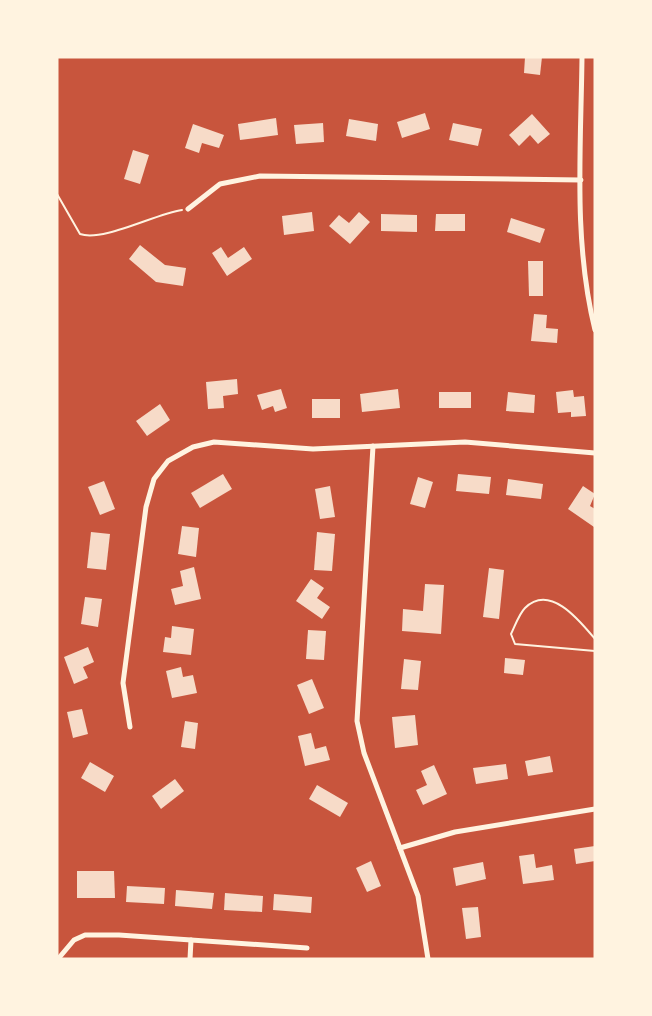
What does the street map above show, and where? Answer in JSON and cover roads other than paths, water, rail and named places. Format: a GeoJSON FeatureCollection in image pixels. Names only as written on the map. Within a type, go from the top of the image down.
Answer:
{"type":"FeatureCollection","features":[{"type":"Feature","properties":{"kind":"street"},"geometry":{"type":"LineString","coordinates":[[582,57],[582,259],[585,289],[595,330]]}},
{"type":"Feature","properties":{"kind":"street"},"geometry":{"type":"LineString","coordinates":[[188,209],[220,184],[260,176],[581,180]]}},
{"type":"Feature","properties":{"kind":"street"},"geometry":{"type":"LineString","coordinates":[[130,727],[123,683],[146,507],[154,479],[168,461],[193,447],[214,442],[313,450],[465,442],[595,453]]}},
{"type":"Feature","properties":{"kind":"street"},"geometry":{"type":"LineString","coordinates":[[373,446],[357,722],[364,753],[418,896],[428,959]]}},
{"type":"Feature","properties":{"kind":"street"},"geometry":{"type":"LineString","coordinates":[[400,848],[455,832],[595,809]]}},
{"type":"Feature","properties":{"kind":"street"},"geometry":{"type":"LineString","coordinates":[[58,959],[74,940],[85,935],[307,948]]}},
{"type":"Feature","properties":{"kind":"street"},"geometry":{"type":"LineString","coordinates":[[190,959],[191,940]]}},
{"type":"Feature","properties":{"kind":"lane"},"geometry":{"type":"LineString","coordinates":[[595,639],[562,605],[544,599],[525,608],[511,634],[515,644],[595,651]]}}]}
